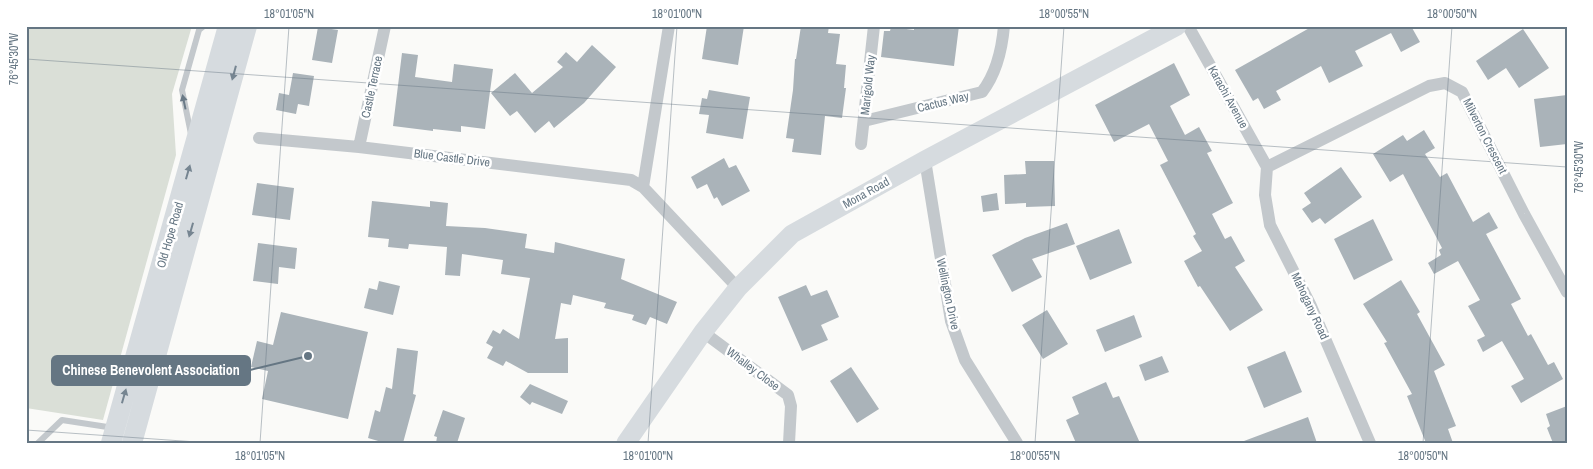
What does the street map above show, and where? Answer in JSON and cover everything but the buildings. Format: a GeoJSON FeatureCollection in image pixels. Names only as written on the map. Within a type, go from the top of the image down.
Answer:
{"type":"FeatureCollection","features":[{"type":"Feature","properties":{"kind":"main road","name":"Old Hope Road"},"geometry":{"type":"LineString","coordinates":[[113,435],[228,26]]}},
{"type":"Feature","properties":{"kind":"main road","name":"Old Hope Road"},"geometry":{"type":"LineString","coordinates":[[132,443],[248,26]]}},
{"type":"Feature","properties":{"kind":"street","name":"Castle Terrace"},"geometry":{"type":"LineString","coordinates":[[359,147],[386,26]]}},
{"type":"Feature","properties":{"kind":"street"},"geometry":{"type":"LineString","coordinates":[[643,187],[669,26]]}},
{"type":"Feature","properties":{"kind":"street","name":"Marigold Way"},"geometry":{"type":"LineString","coordinates":[[860,144],[874,26]]}},
{"type":"Feature","properties":{"kind":"street","name":"Cactus Way"},"geometry":{"type":"LineString","coordinates":[[864,121],[982,92],[990,82],[1000,52],[1004,26]]}},
{"type":"Feature","properties":{"kind":"street","name":"Mona Road"},"geometry":{"type":"LineString","coordinates":[[626,443],[704,332],[738,288],[792,234],[925,160],[1177,26]]}},
{"type":"Feature","properties":{"kind":"street","name":"Karachi Avenue"},"geometry":{"type":"LineString","coordinates":[[1188,26],[1267,167]]}},
{"type":"Feature","properties":{"kind":"street","name":"Milverton Crescent"},"geometry":{"type":"LineString","coordinates":[[1267,167],[1429,86],[1445,83],[1462,92],[1524,214],[1567,292]]}},
{"type":"Feature","properties":{"kind":"street","name":"Blue Castle Drive"},"geometry":{"type":"LineString","coordinates":[[259,138],[359,147],[631,180],[643,187],[738,288]]}},
{"type":"Feature","properties":{"kind":"street","name":"Wellington Drive"},"geometry":{"type":"LineString","coordinates":[[925,160],[951,321],[966,360],[1017,443]]}},
{"type":"Feature","properties":{"kind":"street","name":"Mahogany Road"},"geometry":{"type":"LineString","coordinates":[[1267,167],[1265,195],[1270,225],[1311,306],[1370,443]]}},
{"type":"Feature","properties":{"kind":"street","name":"Whalley Close"},"geometry":{"type":"LineString","coordinates":[[704,332],[788,395],[791,406],[789,443]]}},
{"type":"Feature","properties":{"kind":"lane"},"geometry":{"type":"LineString","coordinates":[[194,150],[182,90],[199,30],[204,26]]}},
{"type":"Feature","properties":{"kind":"lane"},"geometry":{"type":"LineString","coordinates":[[38,443],[62,420],[113,435]]}},
{"type":"Feature","properties":{"kind":"shaded area"},"geometry":{"type":"Polygon","coordinates":[[[26,26],[192,26],[172,94],[176,155],[103,420],[26,408],[26,26]]]}},
{"type":"Feature","properties":{"kind":"place","name":"Chinese Benevolent Association"},"geometry":{"type":"Point","coordinates":[308,356]}}]}
